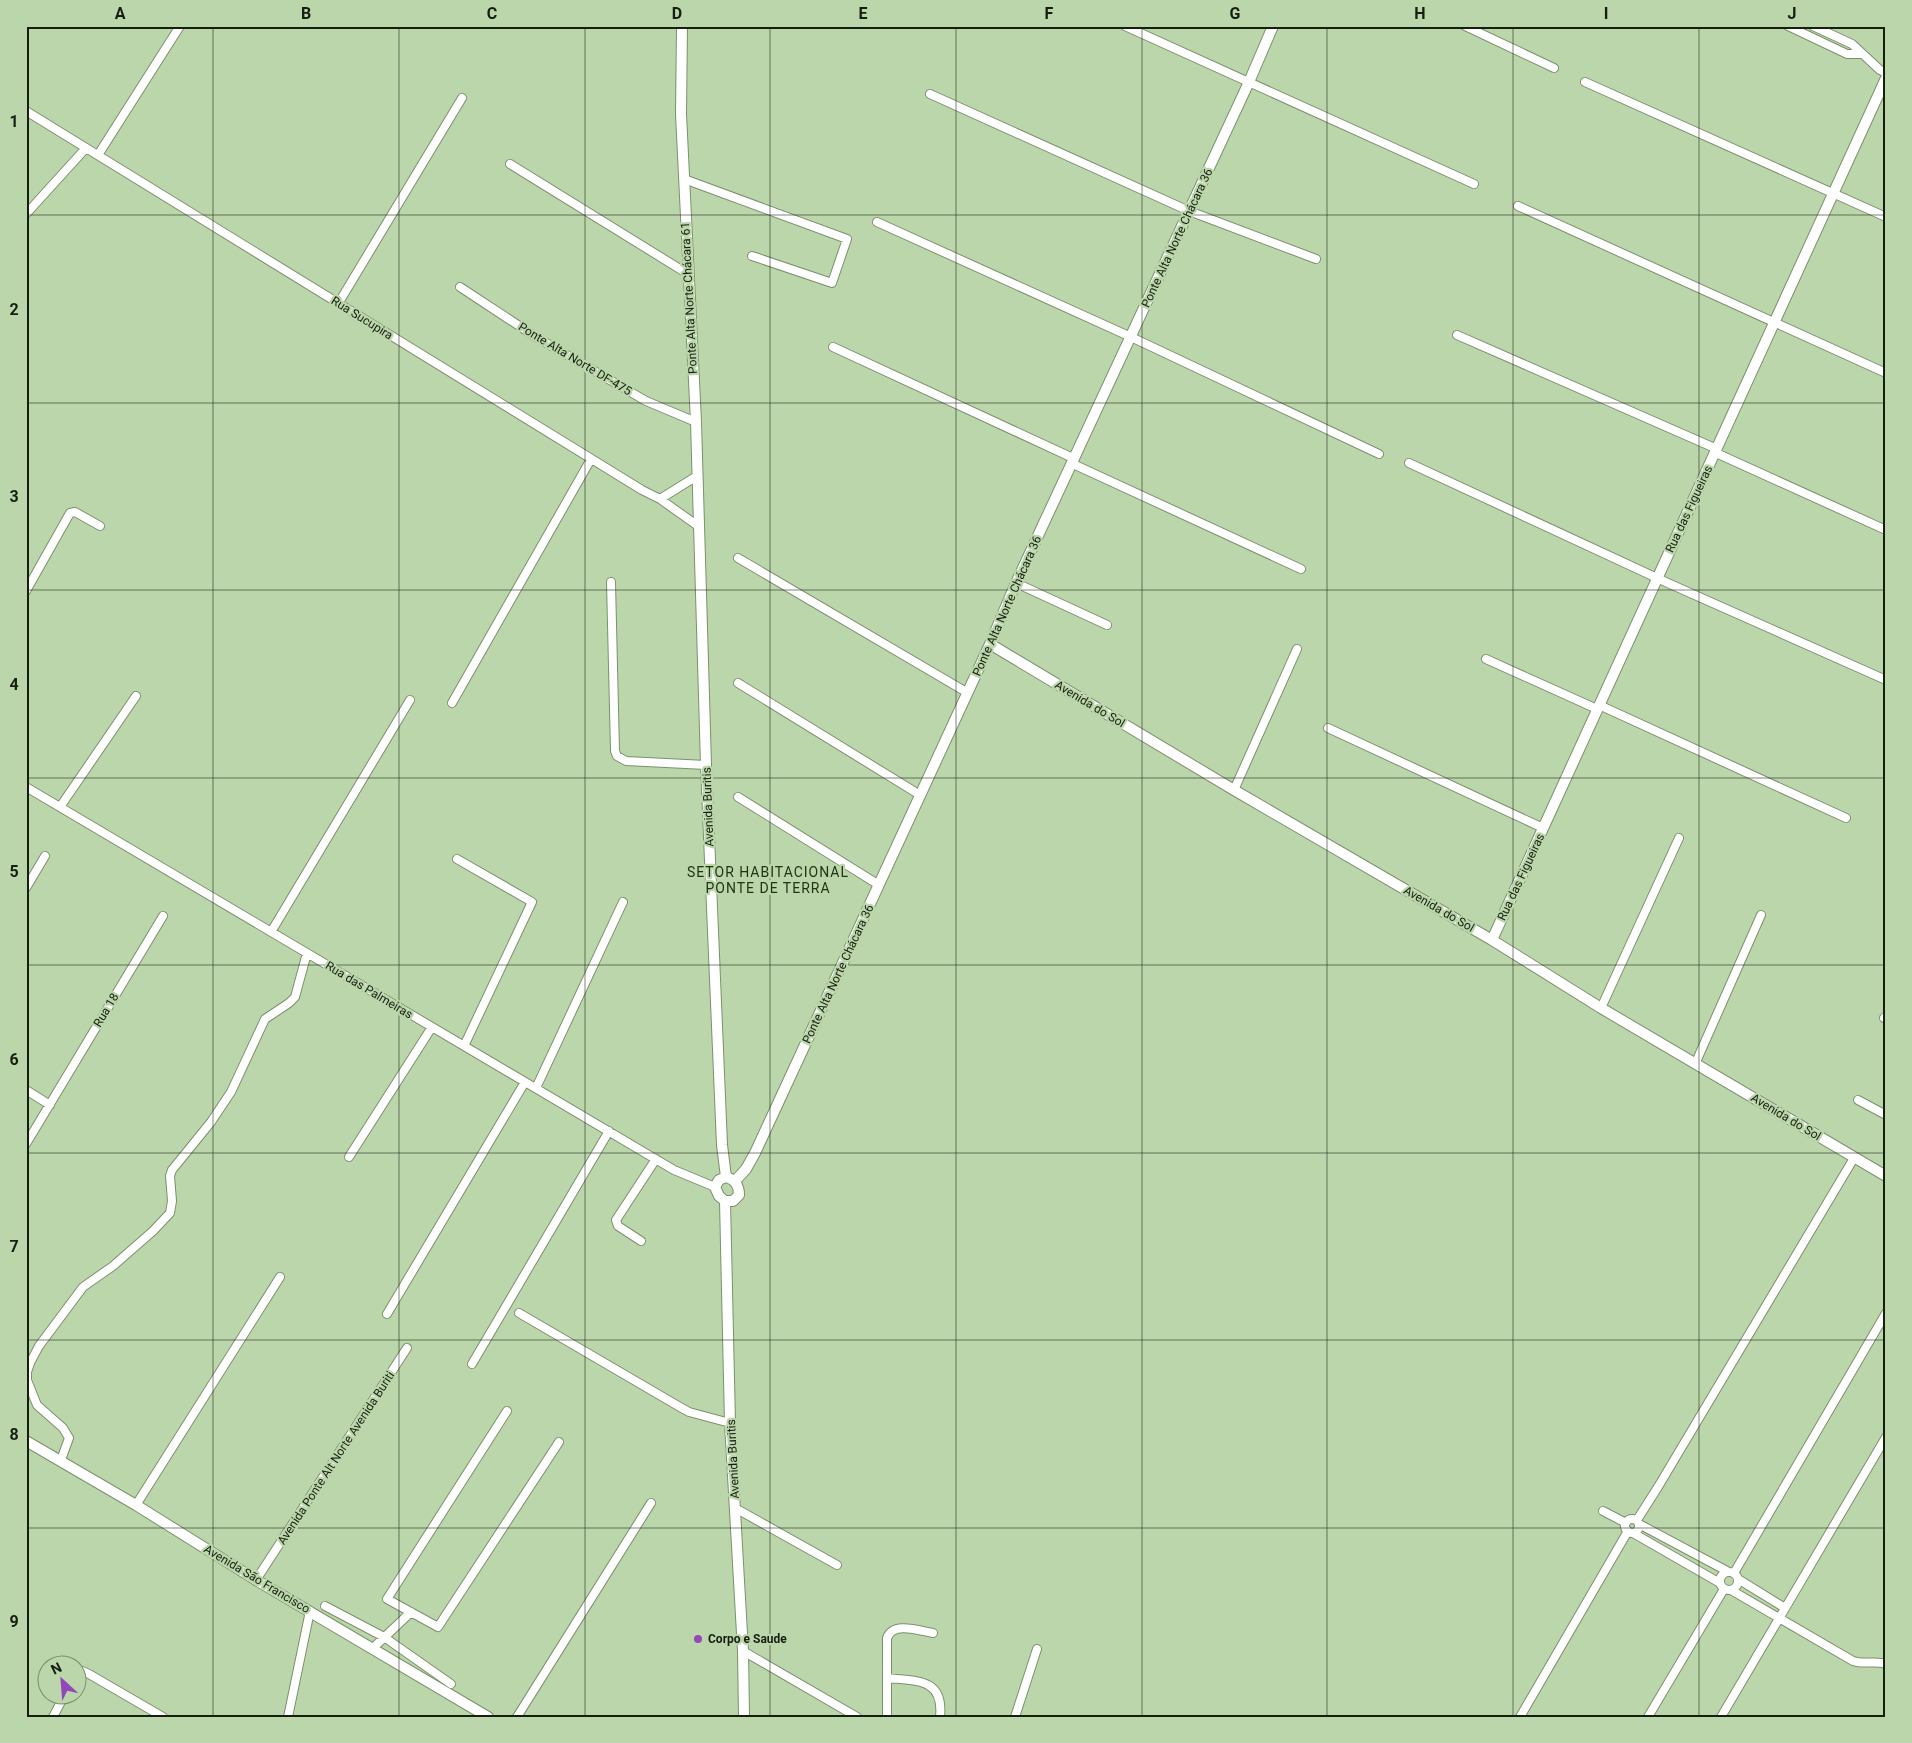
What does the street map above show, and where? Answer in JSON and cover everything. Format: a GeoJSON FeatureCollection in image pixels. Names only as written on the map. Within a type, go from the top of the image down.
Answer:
{"type":"FeatureCollection","features":[{"type":"Feature","properties":{"kind":"street"},"geometry":{"type":"LineString","coordinates":[[98,155],[180,26]]}},
{"type":"Feature","properties":{"kind":"street","name":"Ponte Alta Norte Chácara 61"},"geometry":{"type":"LineString","coordinates":[[682,26],[680,71],[696,422],[698,526]]}},
{"type":"Feature","properties":{"kind":"street"},"geometry":{"type":"LineString","coordinates":[[1125,26],[1474,184]]}},
{"type":"Feature","properties":{"kind":"street","name":"Ponte Alta Norte Chácara 36"},"geometry":{"type":"LineString","coordinates":[[730,1179],[746,1169],[755,1153],[968,693],[1016,583],[1190,211],[1273,26]]}},
{"type":"Feature","properties":{"kind":"street"},"geometry":{"type":"LineString","coordinates":[[1465,26],[1554,68]]}},
{"type":"Feature","properties":{"kind":"street"},"geometry":{"type":"LineString","coordinates":[[1788,26],[1847,54],[1862,54]]}},
{"type":"Feature","properties":{"kind":"street"},"geometry":{"type":"LineString","coordinates":[[1813,26],[1852,44],[1886,73]]}},
{"type":"Feature","properties":{"kind":"street","name":"Rua das Figueiras"},"geometry":{"type":"LineString","coordinates":[[1492,940],[1886,78]]}},
{"type":"Feature","properties":{"kind":"street"},"geometry":{"type":"LineString","coordinates":[[1585,82],[1886,217]]}},
{"type":"Feature","properties":{"kind":"street"},"geometry":{"type":"LineString","coordinates":[[930,94],[1190,211],[1316,259]]}},
{"type":"Feature","properties":{"kind":"street"},"geometry":{"type":"LineString","coordinates":[[338,304],[462,98]]}},
{"type":"Feature","properties":{"kind":"street","name":"Rua Sucupira"},"geometry":{"type":"LineString","coordinates":[[26,111],[338,304],[660,499],[698,526]]}},
{"type":"Feature","properties":{"kind":"street"},"geometry":{"type":"LineString","coordinates":[[26,214],[86,148]]}},
{"type":"Feature","properties":{"kind":"street"},"geometry":{"type":"LineString","coordinates":[[510,164],[688,274]]}},
{"type":"Feature","properties":{"kind":"street"},"geometry":{"type":"LineString","coordinates":[[684,179],[847,239],[832,283],[752,256]]}},
{"type":"Feature","properties":{"kind":"street"},"geometry":{"type":"LineString","coordinates":[[1518,206],[1886,373]]}},
{"type":"Feature","properties":{"kind":"street"},"geometry":{"type":"LineString","coordinates":[[877,222],[1131,337],[1379,454]]}},
{"type":"Feature","properties":{"kind":"street","name":"Ponte Alta Norte DF-475"},"geometry":{"type":"LineString","coordinates":[[460,287],[536,337],[646,401],[696,422]]}},
{"type":"Feature","properties":{"kind":"street"},"geometry":{"type":"LineString","coordinates":[[1457,335],[1717,451],[1886,530]]}},
{"type":"Feature","properties":{"kind":"street"},"geometry":{"type":"LineString","coordinates":[[833,347],[1301,569]]}},
{"type":"Feature","properties":{"kind":"street"},"geometry":{"type":"LineString","coordinates":[[452,703],[591,458]]}},
{"type":"Feature","properties":{"kind":"street"},"geometry":{"type":"LineString","coordinates":[[1409,463],[1657,578],[1886,680]]}},
{"type":"Feature","properties":{"kind":"street"},"geometry":{"type":"LineString","coordinates":[[660,499],[697,476]]}},
{"type":"Feature","properties":{"kind":"street"},"geometry":{"type":"LineString","coordinates":[[26,590],[70,513],[75,512],[100,526]]}},
{"type":"Feature","properties":{"kind":"street","name":"Avenida Buritis"},"geometry":{"type":"LineString","coordinates":[[698,526],[722,1145],[730,1179]]}},
{"type":"Feature","properties":{"kind":"street"},"geometry":{"type":"LineString","coordinates":[[738,558],[968,693]]}},
{"type":"Feature","properties":{"kind":"street"},"geometry":{"type":"LineString","coordinates":[[611,582],[615,751],[617,756],[626,761],[706,765]]}},
{"type":"Feature","properties":{"kind":"street"},"geometry":{"type":"LineString","coordinates":[[1016,583],[1107,626]]}},
{"type":"Feature","properties":{"kind":"street","name":"Avenida do Sol"},"geometry":{"type":"LineString","coordinates":[[990,644],[1234,790],[1492,940],[1601,1008],[1696,1062],[1886,1176]]}},
{"type":"Feature","properties":{"kind":"street"},"geometry":{"type":"LineString","coordinates":[[1234,790],[1296,649]]}},
{"type":"Feature","properties":{"kind":"street"},"geometry":{"type":"LineString","coordinates":[[1486,658],[1846,818]]}},
{"type":"Feature","properties":{"kind":"street"},"geometry":{"type":"LineString","coordinates":[[738,682],[920,795]]}},
{"type":"Feature","properties":{"kind":"street"},"geometry":{"type":"LineString","coordinates":[[60,807],[136,696]]}},
{"type":"Feature","properties":{"kind":"street"},"geometry":{"type":"LineString","coordinates":[[272,932],[410,700]]}},
{"type":"Feature","properties":{"kind":"street"},"geometry":{"type":"LineString","coordinates":[[1328,728],[1543,828]]}},
{"type":"Feature","properties":{"kind":"street","name":"Rua das Palmeiras"},"geometry":{"type":"LineString","coordinates":[[26,787],[674,1170],[715,1187]]}},
{"type":"Feature","properties":{"kind":"street"},"geometry":{"type":"LineString","coordinates":[[738,797],[879,885]]}},
{"type":"Feature","properties":{"kind":"street"},"geometry":{"type":"LineString","coordinates":[[1601,1008],[1679,838]]}},
{"type":"Feature","properties":{"kind":"street"},"geometry":{"type":"LineString","coordinates":[[26,888],[45,856]]}},
{"type":"Feature","properties":{"kind":"street"},"geometry":{"type":"LineString","coordinates":[[457,860],[532,902],[464,1046]]}},
{"type":"Feature","properties":{"kind":"street"},"geometry":{"type":"LineString","coordinates":[[536,1088],[623,902]]}},
{"type":"Feature","properties":{"kind":"street"},"geometry":{"type":"LineString","coordinates":[[1696,1062],[1761,915]]}},
{"type":"Feature","properties":{"kind":"street","name":"Rua 18"},"geometry":{"type":"LineString","coordinates":[[26,1144],[163,916]]}},
{"type":"Feature","properties":{"kind":"street"},"geometry":{"type":"LineString","coordinates":[[61,1460],[69,1438],[63,1428],[37,1405],[31,1394],[27,1372],[34,1354],[83,1287],[113,1266],[153,1231],[170,1213],[172,1201],[170,1176],[172,1170],[211,1122],[231,1092],[265,1019],[295,997],[307,953]]}},
{"type":"Feature","properties":{"kind":"street"},"geometry":{"type":"LineString","coordinates":[[349,1157],[432,1027]]}},
{"type":"Feature","properties":{"kind":"street"},"geometry":{"type":"LineString","coordinates":[[387,1314],[525,1082]]}},
{"type":"Feature","properties":{"kind":"street"},"geometry":{"type":"LineString","coordinates":[[26,1090],[50,1105]]}},
{"type":"Feature","properties":{"kind":"street"},"geometry":{"type":"LineString","coordinates":[[1858,1100],[1886,1115]]}},
{"type":"Feature","properties":{"kind":"street"},"geometry":{"type":"LineString","coordinates":[[472,1364],[609,1131]]}},
{"type":"Feature","properties":{"kind":"street"},"geometry":{"type":"LineString","coordinates":[[1520,1717],[1631,1532],[1639,1528],[1638,1522],[1658,1487],[1854,1158]]}},
{"type":"Feature","properties":{"kind":"street"},"geometry":{"type":"LineString","coordinates":[[641,1241],[618,1226],[616,1220],[656,1159]]}},
{"type":"Feature","properties":{"kind":"street"},"geometry":{"type":"LineString","coordinates":[[730,1179],[739,1188],[738,1195],[733,1201],[725,1201],[719,1196],[715,1187],[720,1180],[730,1179]]}},
{"type":"Feature","properties":{"kind":"street","name":"Avenida Buritis"},"geometry":{"type":"LineString","coordinates":[[725,1201],[730,1423],[743,1651],[744,1717]]}},
{"type":"Feature","properties":{"kind":"street"},"geometry":{"type":"LineString","coordinates":[[136,1505],[280,1277]]}},
{"type":"Feature","properties":{"kind":"street"},"geometry":{"type":"LineString","coordinates":[[519,1313],[689,1412],[730,1423]]}},
{"type":"Feature","properties":{"kind":"street"},"geometry":{"type":"LineString","coordinates":[[1725,1587],[1737,1586],[1733,1574],[1886,1313]]}},
{"type":"Feature","properties":{"kind":"street","name":"Avenida Ponte Alt Norte Avenida Buriti"},"geometry":{"type":"LineString","coordinates":[[256,1580],[407,1348]]}},
{"type":"Feature","properties":{"kind":"street"},"geometry":{"type":"LineString","coordinates":[[507,1411],[386,1599],[438,1627],[559,1442]]}},
{"type":"Feature","properties":{"kind":"street"},"geometry":{"type":"LineString","coordinates":[[1721,1717],[1886,1437]]}},
{"type":"Feature","properties":{"kind":"street","name":"Avenida São Francisco"},"geometry":{"type":"LineString","coordinates":[[26,1441],[61,1460],[256,1580],[488,1717]]}},
{"type":"Feature","properties":{"kind":"street"},"geometry":{"type":"LineString","coordinates":[[517,1717],[651,1503]]}},
{"type":"Feature","properties":{"kind":"street"},"geometry":{"type":"LineString","coordinates":[[735,1508],[837,1565]]}},
{"type":"Feature","properties":{"kind":"street"},"geometry":{"type":"LineString","coordinates":[[1603,1511],[1626,1523]]}},
{"type":"Feature","properties":{"kind":"street"},"geometry":{"type":"LineString","coordinates":[[1626,1523],[1632,1518],[1733,1574],[1785,1608]]}},
{"type":"Feature","properties":{"kind":"street"},"geometry":{"type":"LineString","coordinates":[[1626,1523],[1626,1528],[1631,1532],[1853,1661],[1886,1664]]}},
{"type":"Feature","properties":{"kind":"street"},"geometry":{"type":"LineString","coordinates":[[1725,1587],[1721,1576],[1733,1574]]}},
{"type":"Feature","properties":{"kind":"street"},"geometry":{"type":"LineString","coordinates":[[1648,1717],[1725,1587]]}},
{"type":"Feature","properties":{"kind":"street"},"geometry":{"type":"LineString","coordinates":[[1754,1602],[1760,1592]]}},
{"type":"Feature","properties":{"kind":"street"},"geometry":{"type":"LineString","coordinates":[[325,1606],[384,1637],[451,1684]]}},
{"type":"Feature","properties":{"kind":"street"},"geometry":{"type":"LineString","coordinates":[[288,1717],[310,1611]]}},
{"type":"Feature","properties":{"kind":"street"},"geometry":{"type":"LineString","coordinates":[[373,1648],[411,1612]]}},
{"type":"Feature","properties":{"kind":"street"},"geometry":{"type":"LineString","coordinates":[[887,1717],[887,1638],[889,1633],[899,1628],[933,1633]]}},
{"type":"Feature","properties":{"kind":"street"},"geometry":{"type":"LineString","coordinates":[[1015,1717],[1037,1649]]}},
{"type":"Feature","properties":{"kind":"street"},"geometry":{"type":"LineString","coordinates":[[743,1651],[858,1717]]}},
{"type":"Feature","properties":{"kind":"street"},"geometry":{"type":"LineString","coordinates":[[88,1674],[163,1717]]}},
{"type":"Feature","properties":{"kind":"street"},"geometry":{"type":"LineString","coordinates":[[888,1678],[916,1681],[932,1687],[939,1694],[942,1704],[940,1717]]}},
{"type":"Feature","properties":{"kind":"place","name":"Corpo e Saude"},"geometry":{"type":"Point","coordinates":[698,1639]}},
{"type":"Feature","properties":{"kind":"district","name":"SETOR HABITACIONAL PONTE DE TERRA"},"geometry":{"type":"Point","coordinates":[768,880]}}]}
